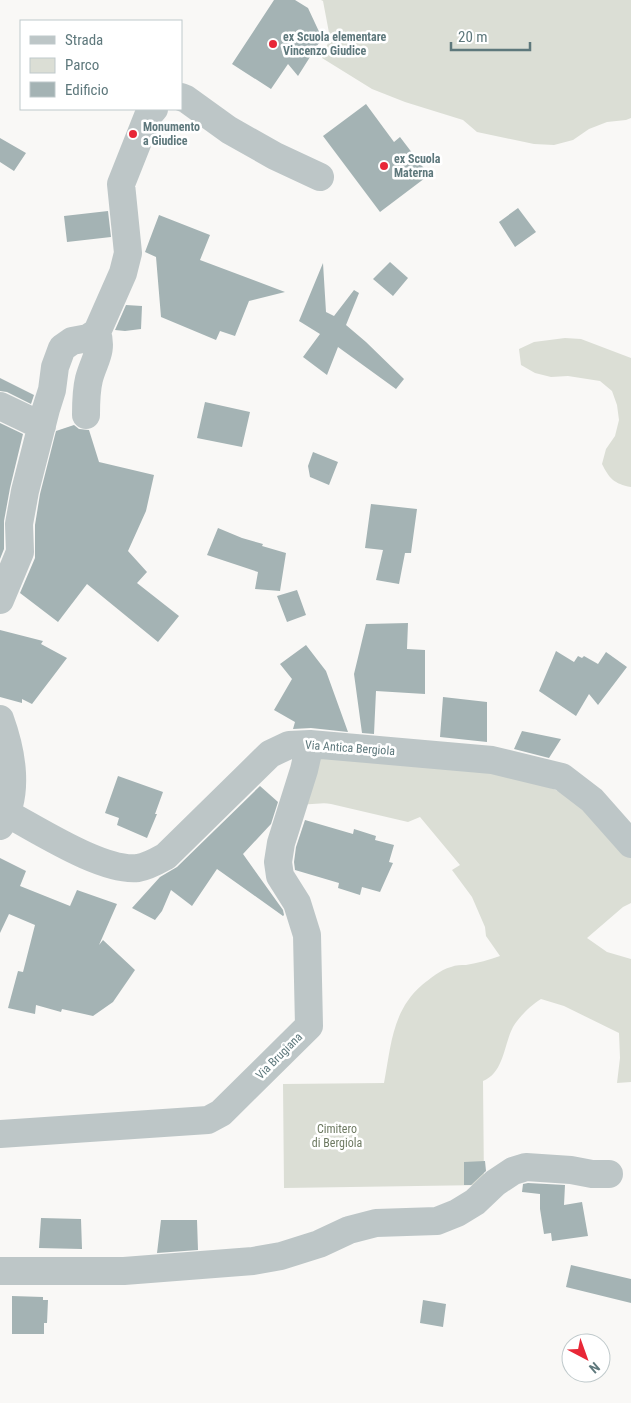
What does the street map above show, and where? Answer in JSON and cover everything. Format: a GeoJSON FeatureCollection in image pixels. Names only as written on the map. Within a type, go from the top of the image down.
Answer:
{"type":"FeatureCollection","features":[{"type":"Feature","properties":{"kind":"street"},"geometry":{"type":"LineString","coordinates":[[182,98],[186,99],[244,139],[320,177]]}},
{"type":"Feature","properties":{"kind":"street"},"geometry":{"type":"LineString","coordinates":[[0,600],[20,552],[20,524],[25,491],[52,390],[55,367],[62,348],[72,341],[88,338],[97,332],[123,273],[128,253],[122,184],[148,116],[153,110]]}},
{"type":"Feature","properties":{"kind":"street"},"geometry":{"type":"LineString","coordinates":[[86,415],[86,396],[90,376],[98,356],[100,342],[97,332]]}},
{"type":"Feature","properties":{"kind":"street"},"geometry":{"type":"LineString","coordinates":[[0,406],[42,426]]}},
{"type":"Feature","properties":{"kind":"street"},"geometry":{"type":"LineString","coordinates":[[0,720],[12,763],[12,783],[3,818]]}},
{"type":"Feature","properties":{"kind":"street","name":"Via Antica Bergiola"},"geometry":{"type":"LineString","coordinates":[[3,818],[100,862],[136,868],[148,866],[166,856],[270,754],[289,745],[310,744],[492,760],[562,777],[592,800],[631,844]]}},
{"type":"Feature","properties":{"kind":"street","name":"Via Brugiana"},"geometry":{"type":"LineString","coordinates":[[0,1134],[208,1120],[221,1113],[309,1026],[307,935],[297,903],[280,876],[278,862],[281,843],[304,770],[310,744]]}},
{"type":"Feature","properties":{"kind":"street"},"geometry":{"type":"LineString","coordinates":[[0,1272],[124,1271],[253,1261],[281,1256],[319,1244],[349,1230],[376,1223],[437,1221],[457,1213],[475,1202],[495,1183],[513,1171],[526,1167],[609,1174]]}},
{"type":"Feature","properties":{"kind":"green space"},"geometry":{"type":"Polygon","coordinates":[[[321,0],[631,0],[631,118],[607,122],[589,129],[573,140],[554,145],[534,144],[477,132],[463,120],[405,102],[372,89],[322,58],[330,38],[323,1],[321,0]]]}},
{"type":"Feature","properties":{"kind":"green space"},"geometry":{"type":"Polygon","coordinates":[[[565,338],[581,339],[631,358],[631,487],[613,480],[602,464],[606,449],[615,436],[619,420],[617,405],[612,391],[600,381],[568,376],[551,377],[535,373],[521,365],[519,349],[534,342],[565,338]]]}},
{"type":"Feature","properties":{"kind":"green space","name":"Cimitero di Bergiola"},"geometry":{"type":"Polygon","coordinates":[[[319,752],[506,769],[558,791],[586,806],[631,850],[631,903],[623,907],[587,938],[607,952],[631,959],[631,1082],[617,1083],[620,1058],[619,1033],[564,1006],[541,999],[513,1027],[499,1065],[490,1077],[483,1081],[484,1185],[284,1188],[283,1084],[384,1083],[394,1030],[404,1006],[412,995],[422,985],[447,968],[500,956],[486,936],[485,927],[472,897],[452,870],[460,865],[420,817],[408,822],[331,804],[304,804],[319,752]]]}},
{"type":"Feature","properties":{"kind":"building","name":"ex Scuola elementare Vincenzo Giudice"},"geometry":{"type":"Polygon","coordinates":[[[274,0],[295,0],[308,8],[322,38],[298,76],[288,64],[271,89],[232,64],[274,0]]]}},
{"type":"Feature","properties":{"kind":"building","name":"ex Scuola Materna"},"geometry":{"type":"Polygon","coordinates":[[[366,104],[394,142],[400,137],[429,175],[380,212],[323,136],[366,104]]]}},
{"type":"Feature","properties":{"kind":"building"},"geometry":{"type":"Polygon","coordinates":[[[0,138],[26,153],[14,171],[0,162],[0,138]]]}},
{"type":"Feature","properties":{"kind":"building"},"geometry":{"type":"Polygon","coordinates":[[[518,208],[536,232],[515,247],[499,222],[518,208]]]}},
{"type":"Feature","properties":{"kind":"building"},"geometry":{"type":"Polygon","coordinates":[[[108,211],[111,237],[67,242],[64,216],[108,211]]]}},
{"type":"Feature","properties":{"kind":"building"},"geometry":{"type":"Polygon","coordinates":[[[159,215],[210,235],[200,260],[285,292],[249,301],[235,336],[220,331],[216,340],[161,317],[156,257],[145,252],[159,215]]]}},
{"type":"Feature","properties":{"kind":"building"},"geometry":{"type":"Polygon","coordinates":[[[390,262],[408,278],[393,296],[373,279],[390,262]]]}},
{"type":"Feature","properties":{"kind":"building"},"geometry":{"type":"Polygon","coordinates":[[[323,263],[326,312],[334,316],[354,290],[359,293],[346,325],[404,379],[396,389],[338,347],[327,375],[303,357],[320,334],[299,321],[323,263]]]}},
{"type":"Feature","properties":{"kind":"building"},"geometry":{"type":"Polygon","coordinates":[[[126,305],[142,306],[141,329],[115,330],[126,305]]]}},
{"type":"Feature","properties":{"kind":"building"},"geometry":{"type":"Polygon","coordinates":[[[0,378],[34,395],[31,404],[7,392],[0,391],[0,378]]]}},
{"type":"Feature","properties":{"kind":"building"},"geometry":{"type":"Polygon","coordinates":[[[205,402],[250,412],[242,447],[197,438],[205,402]]]}},
{"type":"Feature","properties":{"kind":"building"},"geometry":{"type":"Polygon","coordinates":[[[0,423],[23,434],[10,488],[4,521],[4,549],[0,559],[0,423]]]}},
{"type":"Feature","properties":{"kind":"building"},"geometry":{"type":"Polygon","coordinates":[[[74,425],[79,429],[89,430],[99,462],[154,475],[146,511],[128,551],[147,572],[137,583],[179,616],[158,642],[87,584],[58,622],[20,593],[35,558],[35,525],[40,494],[56,431],[74,425]]]}},
{"type":"Feature","properties":{"kind":"building"},"geometry":{"type":"Polygon","coordinates":[[[313,452],[338,462],[329,485],[310,477],[308,466],[313,452]]]}},
{"type":"Feature","properties":{"kind":"building"},"geometry":{"type":"Polygon","coordinates":[[[371,504],[417,509],[411,553],[405,553],[399,584],[376,580],[383,550],[365,548],[371,504]]]}},
{"type":"Feature","properties":{"kind":"building"},"geometry":{"type":"Polygon","coordinates":[[[218,528],[263,544],[262,546],[286,553],[280,591],[255,589],[258,572],[207,555],[218,528]]]}},
{"type":"Feature","properties":{"kind":"building"},"geometry":{"type":"Polygon","coordinates":[[[297,590],[306,615],[287,622],[277,596],[297,590]]]}},
{"type":"Feature","properties":{"kind":"building"},"geometry":{"type":"Polygon","coordinates":[[[408,623],[407,649],[425,650],[425,694],[376,691],[374,734],[362,733],[354,674],[366,624],[408,623]]]}},
{"type":"Feature","properties":{"kind":"building"},"geometry":{"type":"Polygon","coordinates":[[[0,630],[43,641],[41,644],[67,658],[32,704],[22,699],[22,703],[0,697],[0,630]]]}},
{"type":"Feature","properties":{"kind":"building"},"geometry":{"type":"Polygon","coordinates":[[[306,645],[326,671],[348,732],[311,728],[293,729],[295,722],[274,710],[292,679],[280,664],[306,645]]]}},
{"type":"Feature","properties":{"kind":"building"},"geometry":{"type":"Polygon","coordinates":[[[556,651],[574,662],[578,656],[582,658],[584,656],[598,664],[606,652],[627,667],[598,705],[589,694],[576,716],[539,691],[556,651]]]}},
{"type":"Feature","properties":{"kind":"building"},"geometry":{"type":"Polygon","coordinates":[[[443,697],[487,702],[487,742],[440,737],[443,697]]]}},
{"type":"Feature","properties":{"kind":"building"},"geometry":{"type":"Polygon","coordinates":[[[522,731],[561,739],[549,758],[514,749],[522,731]]]}},
{"type":"Feature","properties":{"kind":"building"},"geometry":{"type":"Polygon","coordinates":[[[118,776],[163,792],[155,814],[157,814],[147,838],[117,825],[119,818],[105,813],[118,776]]]}},
{"type":"Feature","properties":{"kind":"building"},"geometry":{"type":"Polygon","coordinates":[[[260,786],[278,802],[271,824],[243,854],[283,910],[283,916],[217,869],[192,906],[171,890],[162,911],[155,920],[132,908],[160,877],[177,867],[260,786]]]}},
{"type":"Feature","properties":{"kind":"building"},"geometry":{"type":"Polygon","coordinates":[[[305,820],[353,834],[354,829],[376,836],[375,840],[394,845],[389,862],[393,863],[380,892],[362,887],[360,895],[338,888],[339,883],[295,870],[296,847],[305,820]]]}},
{"type":"Feature","properties":{"kind":"building"},"geometry":{"type":"Polygon","coordinates":[[[0,858],[26,871],[20,886],[70,906],[77,890],[117,904],[99,945],[103,940],[135,970],[113,1002],[93,1016],[62,1009],[61,1012],[36,1005],[35,1014],[8,1008],[18,971],[23,972],[35,925],[9,914],[0,933],[0,858]]]}},
{"type":"Feature","properties":{"kind":"building"},"geometry":{"type":"Polygon","coordinates":[[[485,1161],[486,1171],[471,1185],[464,1185],[464,1162],[485,1161]]]}},
{"type":"Feature","properties":{"kind":"building"},"geometry":{"type":"Polygon","coordinates":[[[523,1184],[565,1185],[564,1205],[582,1202],[588,1236],[552,1241],[551,1233],[544,1234],[540,1194],[522,1192],[523,1184]]]}},
{"type":"Feature","properties":{"kind":"building"},"geometry":{"type":"Polygon","coordinates":[[[41,1218],[81,1219],[82,1249],[39,1248],[41,1218]]]}},
{"type":"Feature","properties":{"kind":"building"},"geometry":{"type":"Polygon","coordinates":[[[161,1220],[197,1220],[198,1250],[157,1253],[161,1220]]]}},
{"type":"Feature","properties":{"kind":"building"},"geometry":{"type":"Polygon","coordinates":[[[571,1265],[631,1279],[631,1303],[566,1287],[571,1265]]]}},
{"type":"Feature","properties":{"kind":"building"},"geometry":{"type":"Polygon","coordinates":[[[12,1296],[43,1297],[43,1300],[48,1300],[47,1323],[44,1323],[44,1334],[12,1334],[12,1296]]]}},
{"type":"Feature","properties":{"kind":"building"},"geometry":{"type":"Polygon","coordinates":[[[423,1300],[446,1304],[443,1327],[420,1323],[423,1300]]]}},
{"type":"Feature","properties":{"kind":"place","name":"ex Scuola elementare Vincenzo Giudice"},"geometry":{"type":"Point","coordinates":[273,44]}},
{"type":"Feature","properties":{"kind":"place","name":"Monumento a Giudice"},"geometry":{"type":"Point","coordinates":[133,134]}},
{"type":"Feature","properties":{"kind":"place","name":"ex Scuola Materna"},"geometry":{"type":"Point","coordinates":[384,166]}}]}
